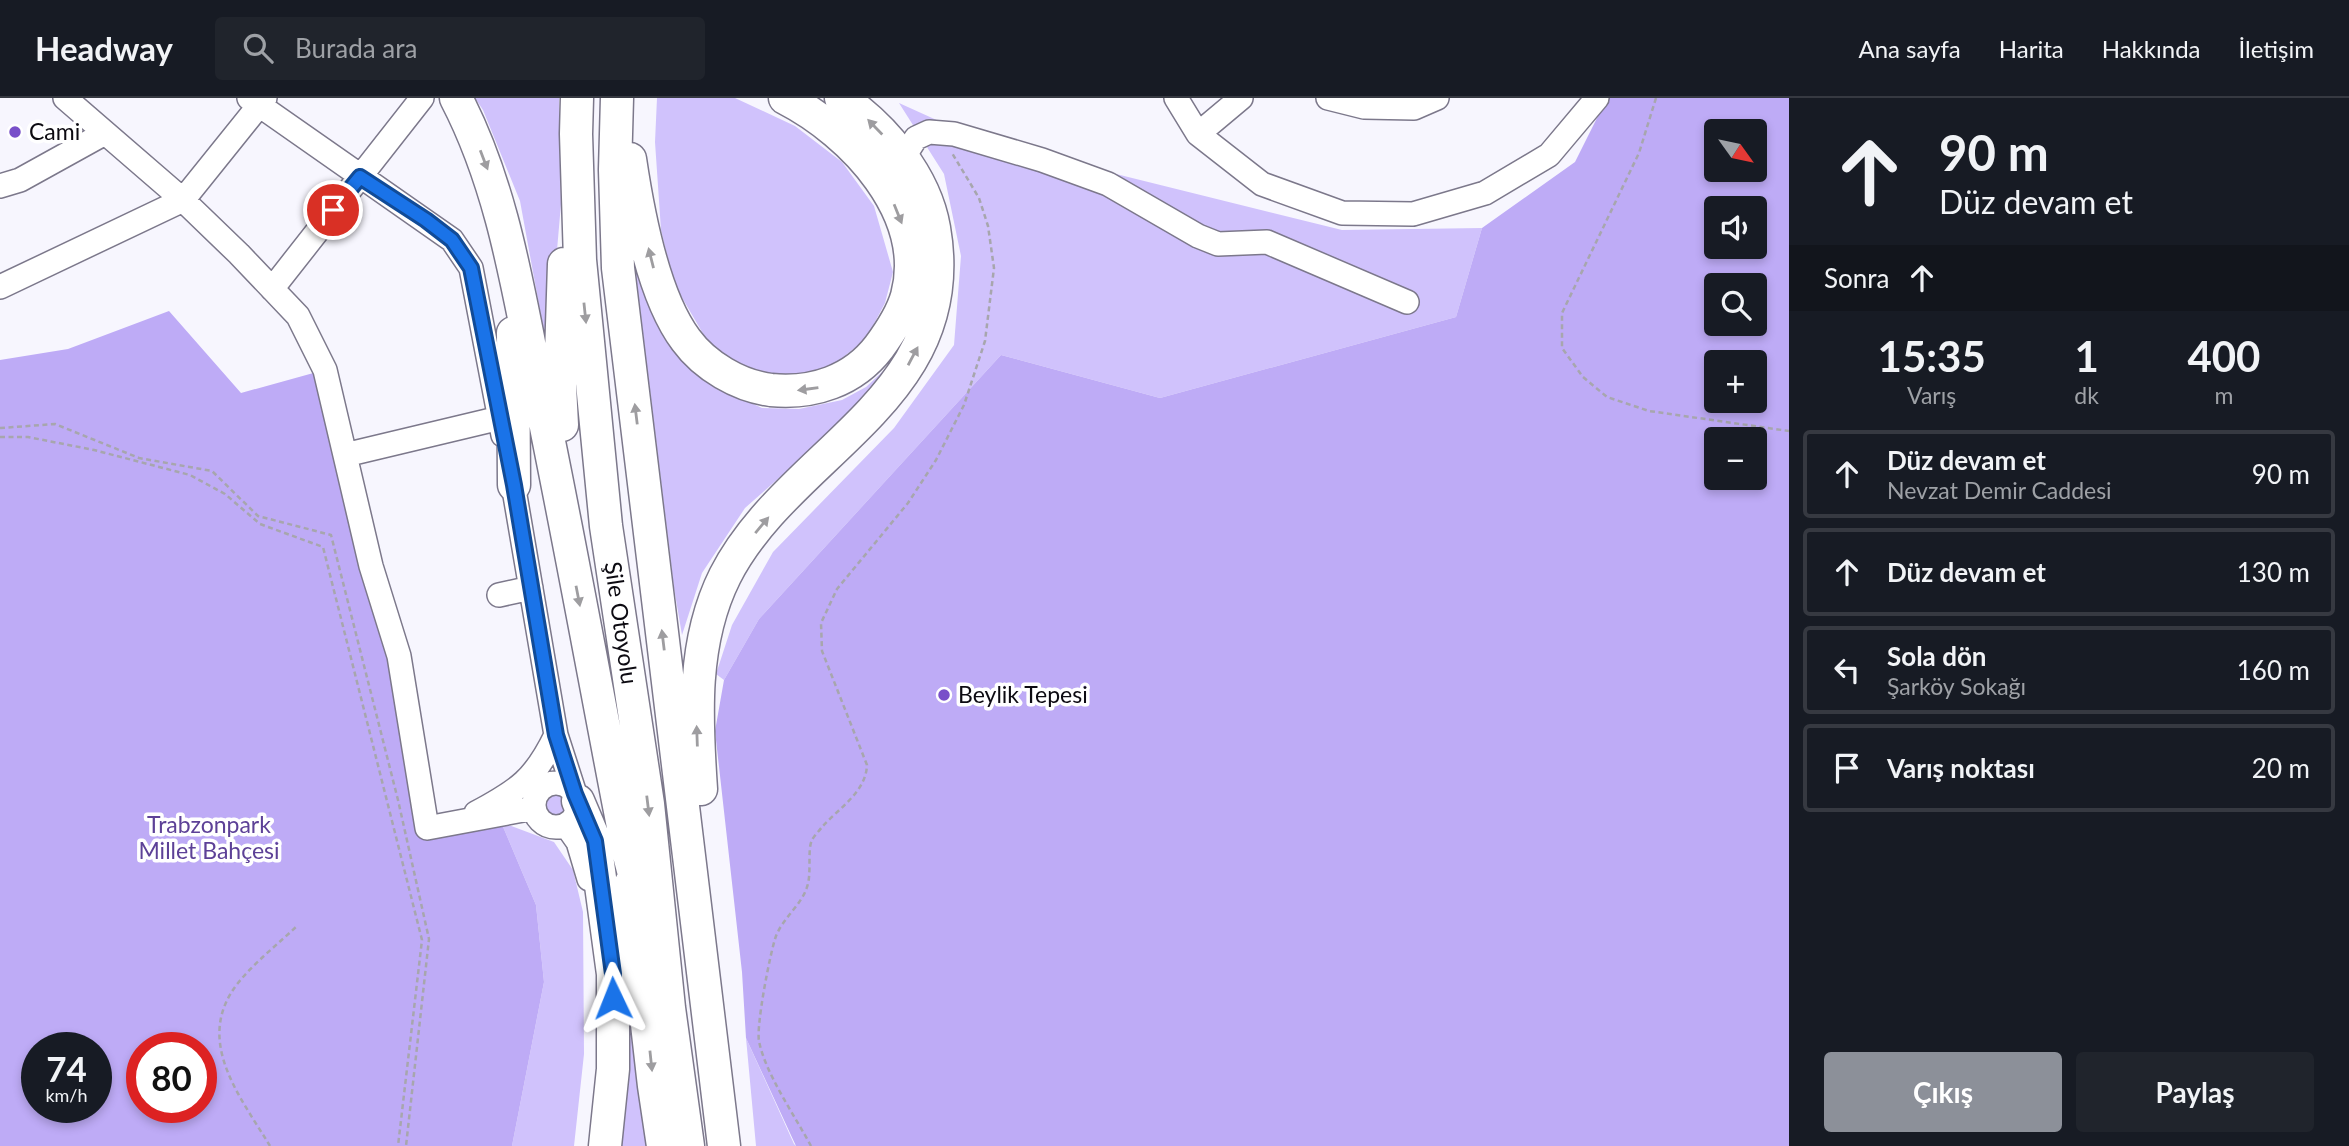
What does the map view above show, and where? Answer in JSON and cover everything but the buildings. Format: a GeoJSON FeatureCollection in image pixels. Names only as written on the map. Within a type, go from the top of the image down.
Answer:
{"type":"FeatureCollection","features":[{"type":"Feature","properties":{"kind":"highway"},"geometry":{"type":"LineString","coordinates":[[456,98],[487,168],[500,213],[627,847],[669,1008]]}},
{"type":"Feature","properties":{"kind":"highway","name":"Şile Otoyolu"},"geometry":{"type":"LineString","coordinates":[[577,98],[580,260],[606,526],[648,804],[669,1008],[688,1146]]}},
{"type":"Feature","properties":{"kind":"highway"},"geometry":{"type":"LineString","coordinates":[[619,98],[633,180],[652,263],[673,321],[687,342],[721,372],[763,389],[789,391],[817,388],[849,376],[872,355],[891,331],[906,298],[910,262],[905,231],[888,190],[849,142],[828,124],[785,98]]}},
{"type":"Feature","properties":{"kind":"highway","name":"Şile Otoyolu"},"geometry":{"type":"LineString","coordinates":[[619,98],[615,170],[618,268],[724,1146]]}},
{"type":"Feature","properties":{"kind":"highway"},"geometry":{"type":"LineString","coordinates":[[703,976],[704,832],[696,732],[704,638],[712,605],[726,574],[745,545],[777,506],[883,401],[910,362],[929,324],[937,291],[939,254],[932,218],[923,194],[902,158],[875,125],[841,98]]}},
{"type":"Feature","properties":{"kind":"highway"},"geometry":{"type":"LineString","coordinates":[[570,553],[560,386],[565,247],[576,134]]}},
{"type":"Feature","properties":{"kind":"highway"},"geometry":{"type":"LineString","coordinates":[[512,265],[514,485]]}},
{"type":"Feature","properties":{"kind":"highway"},"geometry":{"type":"LineString","coordinates":[[573,806],[595,841],[613,974],[613,1069],[605,1146]]}},
{"type":"Feature","properties":{"kind":"highway"},"geometry":{"type":"LineString","coordinates":[[627,847],[663,1146]]}},
{"type":"Feature","properties":{"kind":"street"},"geometry":{"type":"LineString","coordinates":[[65,98],[183,200],[239,254],[298,316],[325,370],[371,566],[399,656],[427,828],[536,801]]}},
{"type":"Feature","properties":{"kind":"street"},"geometry":{"type":"LineString","coordinates":[[272,289],[422,98]]}},
{"type":"Feature","properties":{"kind":"street"},"geometry":{"type":"LineString","coordinates":[[1176,98],[1198,134],[1262,184],[1342,214],[1413,214],[1485,193],[1549,155],[1597,98]]}},
{"type":"Feature","properties":{"kind":"street"},"geometry":{"type":"LineString","coordinates":[[1198,134],[1241,98]]}},
{"type":"Feature","properties":{"kind":"street"},"geometry":{"type":"LineString","coordinates":[[1328,98],[1364,107],[1414,108],[1437,98]]}},
{"type":"Feature","properties":{"kind":"street"},"geometry":{"type":"LineString","coordinates":[[0,287],[183,200],[258,101],[360,177],[452,240],[471,268],[514,485],[556,735],[573,806],[578,842],[589,876],[604,1026],[589,1146]]}},
{"type":"Feature","properties":{"kind":"street"},"geometry":{"type":"LineString","coordinates":[[0,186],[20,180],[105,132]]}},
{"type":"Feature","properties":{"kind":"street"},"geometry":{"type":"LineString","coordinates":[[902,158],[916,138],[929,132],[954,134],[1042,160],[1108,184],[1198,236],[1218,244],[1267,242],[1407,302]]}},
{"type":"Feature","properties":{"kind":"street"},"geometry":{"type":"LineString","coordinates":[[345,455],[500,418]]}},
{"type":"Feature","properties":{"kind":"street"},"geometry":{"type":"LineString","coordinates":[[499,595],[531,588]]}},
{"type":"Feature","properties":{"kind":"street"},"geometry":{"type":"LineString","coordinates":[[457,822],[525,784],[543,762],[556,735]]}},
{"type":"Feature","properties":{"kind":"street"},"geometry":{"type":"LineString","coordinates":[[556,735],[536,801],[540,821],[553,827],[573,806]]}},
{"type":"Feature","properties":{"kind":"street"},"geometry":{"type":"LineString","coordinates":[[536,801],[542,788],[556,783],[563,785],[573,806]]}},
{"type":"Feature","properties":{"kind":"path"},"geometry":{"type":"LineString","coordinates":[[1656,98],[1639,153],[1562,313],[1562,348],[1583,377],[1607,397],[1650,411],[1789,431]]}},
{"type":"Feature","properties":{"kind":"path"},"geometry":{"type":"LineString","coordinates":[[811,1146],[765,1063],[758,1039],[762,1002],[776,937],[785,918],[807,890],[811,872],[811,840],[856,793],[867,777],[867,765],[822,651],[821,623],[837,589],[915,492],[936,460],[964,405],[985,341],[994,268],[988,226],[979,198],[947,146],[929,132]]}},
{"type":"Feature","properties":{"kind":"path"},"geometry":{"type":"LineString","coordinates":[[0,428],[55,424],[139,458],[212,471],[258,516],[331,535],[398,800],[429,939],[406,1146]]}},
{"type":"Feature","properties":{"kind":"path"},"geometry":{"type":"LineString","coordinates":[[0,437],[28,437],[94,450],[190,475],[225,494],[260,524],[323,547],[422,940],[398,1146]]}},
{"type":"Feature","properties":{"kind":"path"},"geometry":{"type":"LineString","coordinates":[[270,1146],[230,1080],[219,1044],[219,1030],[227,1002],[239,983],[297,926]]}},
{"type":"Feature","properties":{"kind":"shaded area"},"geometry":{"type":"Polygon","coordinates":[[[475,98],[559,98],[561,204],[548,354],[520,201],[483,110],[475,98]]]}},
{"type":"Feature","properties":{"kind":"shaded area"},"geometry":{"type":"Polygon","coordinates":[[[657,98],[735,98],[795,126],[842,162],[874,206],[893,272],[885,303],[866,339],[832,366],[794,378],[759,375],[728,360],[705,337],[674,284],[661,230],[655,142],[657,98]]]}},
{"type":"Feature","properties":{"kind":"shaded area"},"geometry":{"type":"Polygon","coordinates":[[[899,103],[952,127],[1108,172],[1342,230],[1482,228],[1456,317],[1160,398],[1001,355],[759,619],[724,680],[716,674],[732,625],[773,552],[894,428],[954,345],[961,256],[944,174],[899,103]]]}},
{"type":"Feature","properties":{"kind":"shaded area"},"geometry":{"type":"Polygon","coordinates":[[[631,235],[654,316],[680,359],[721,389],[762,408],[799,409],[842,400],[866,387],[895,360],[864,406],[745,508],[702,573],[682,635],[674,588],[631,235]]]}},
{"type":"Feature","properties":{"kind":"shaded area"},"geometry":{"type":"Polygon","coordinates":[[[554,791],[564,792],[572,809],[558,821],[549,818],[542,806],[545,796],[554,791]]]}},
{"type":"Feature","properties":{"kind":"shaded area"},"geometry":{"type":"Polygon","coordinates":[[[501,822],[554,842],[573,870],[583,912],[584,1054],[574,1146],[512,1146],[544,982],[536,905],[501,822]]]}},
{"type":"Feature","properties":{"kind":"shaded area"},"geometry":{"type":"Polygon","coordinates":[[[624,942],[655,1146],[619,1146],[624,942]]]}},
{"type":"Feature","properties":{"kind":"shaded area"},"geometry":{"type":"Polygon","coordinates":[[[746,1038],[794,1144],[796,1146],[756,1146],[746,1038]]]}},
{"type":"Feature","properties":{"kind":"green space"},"geometry":{"type":"Polygon","coordinates":[[[1607,98],[1789,98],[1789,1146],[796,1146],[746,1038],[742,972],[715,731],[724,680],[759,619],[1001,355],[1160,398],[1456,317],[1482,228],[1575,162],[1607,98]]]}},
{"type":"Feature","properties":{"kind":"green space","name":"Trabzonpark Millet Bahçesi"},"geometry":{"type":"Polygon","coordinates":[[[169,311],[241,393],[317,372],[388,640],[421,832],[501,822],[536,905],[544,982],[512,1146],[0,1146],[0,360],[68,349],[169,311]]]}},
{"type":"Feature","properties":{"kind":"place","name":"Cami"},"geometry":{"type":"Point","coordinates":[15,132]}},
{"type":"Feature","properties":{"kind":"place","name":"Beylik Tepesi"},"geometry":{"type":"Point","coordinates":[944,695]}},
{"type":"Feature","properties":{"kind":"route"},"geometry":{"type":"LineString","coordinates":[[333,210],[360,177],[452,240],[471,268],[514,485],[556,735],[575,794],[595,841],[613,974],[613,998]]}}]}
